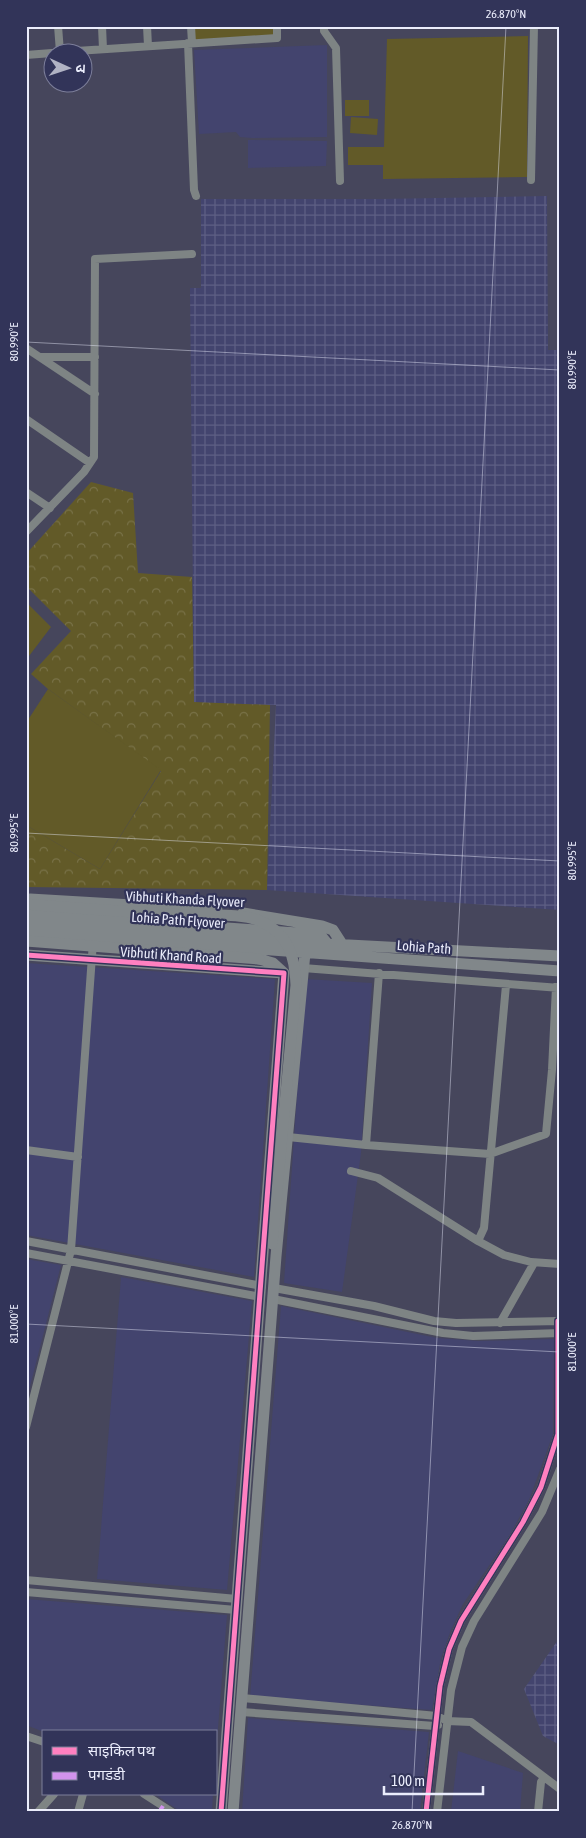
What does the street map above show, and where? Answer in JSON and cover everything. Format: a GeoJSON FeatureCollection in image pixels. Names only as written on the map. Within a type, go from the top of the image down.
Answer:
{"type":"FeatureCollection","features":[{"type":"Feature","properties":{"kind":"street"},"geometry":{"type":"LineString","coordinates":[[58,26],[60,42]]}},
{"type":"Feature","properties":{"kind":"street"},"geometry":{"type":"LineString","coordinates":[[102,26],[104,49]]}},
{"type":"Feature","properties":{"kind":"street"},"geometry":{"type":"LineString","coordinates":[[147,26],[148,46]]}},
{"type":"Feature","properties":{"kind":"street"},"geometry":{"type":"LineString","coordinates":[[191,26],[194,190],[196,196]]}},
{"type":"Feature","properties":{"kind":"street"},"geometry":{"type":"LineString","coordinates":[[92,50],[277,38],[277,26]]}},
{"type":"Feature","properties":{"kind":"street"},"geometry":{"type":"LineString","coordinates":[[324,26],[324,31],[336,48],[340,181]]}},
{"type":"Feature","properties":{"kind":"street"},"geometry":{"type":"LineString","coordinates":[[531,180],[534,26]]}},
{"type":"Feature","properties":{"kind":"street"},"geometry":{"type":"LineString","coordinates":[[26,55],[42,54]]}},
{"type":"Feature","properties":{"kind":"street"},"geometry":{"type":"LineString","coordinates":[[26,532],[50,508],[94,457],[96,259],[192,254]]}},
{"type":"Feature","properties":{"kind":"street"},"geometry":{"type":"LineString","coordinates":[[26,348],[95,394]]}},
{"type":"Feature","properties":{"kind":"street"},"geometry":{"type":"LineString","coordinates":[[40,357],[95,357]]}},
{"type":"Feature","properties":{"kind":"street"},"geometry":{"type":"LineString","coordinates":[[26,419],[90,463]]}},
{"type":"Feature","properties":{"kind":"street"},"geometry":{"type":"LineString","coordinates":[[26,492],[50,508]]}},
{"type":"Feature","properties":{"kind":"street"},"geometry":{"type":"LineString","coordinates":[[26,899],[257,914],[333,930],[342,944]]}},
{"type":"Feature","properties":{"kind":"street","name":"Vibhuti Khanda Flyover"},"geometry":{"type":"LineString","coordinates":[[26,904],[177,914],[245,916],[262,922],[283,937],[295,966],[296,985],[272,1244],[276,1256]]}},
{"type":"Feature","properties":{"kind":"street","name":"Lohia Path Flyover"},"geometry":{"type":"LineString","coordinates":[[26,914],[175,926],[312,934],[322,937],[328,943]]}},
{"type":"Feature","properties":{"kind":"street","name":"Lohia Path Flyover"},"geometry":{"type":"LineString","coordinates":[[26,924],[355,944]]}},
{"type":"Feature","properties":{"kind":"street","name":"Lohia Path Flyover"},"geometry":{"type":"LineString","coordinates":[[26,932],[285,952]]}},
{"type":"Feature","properties":{"kind":"street"},"geometry":{"type":"LineString","coordinates":[[26,1427],[71,1250],[93,938]]}},
{"type":"Feature","properties":{"kind":"street"},"geometry":{"type":"LineString","coordinates":[[26,941],[259,959],[273,963],[284,973],[221,1812]]}},
{"type":"Feature","properties":{"kind":"street","name":"Lohia Path"},"geometry":{"type":"LineString","coordinates":[[355,944],[560,956]]}},
{"type":"Feature","properties":{"kind":"street","name":"Lohia Path"},"geometry":{"type":"LineString","coordinates":[[285,952],[560,971]]}},
{"type":"Feature","properties":{"kind":"street"},"geometry":{"type":"LineString","coordinates":[[233,1812],[276,1256],[305,953]]}},
{"type":"Feature","properties":{"kind":"street","name":"Vibhuti Khand Road"},"geometry":{"type":"LineString","coordinates":[[26,956],[284,973]]}},
{"type":"Feature","properties":{"kind":"street"},"geometry":{"type":"LineString","coordinates":[[288,1137],[490,1154],[546,1134],[556,1070],[558,988],[303,968]]}},
{"type":"Feature","properties":{"kind":"street"},"geometry":{"type":"LineString","coordinates":[[366,1145],[380,973]]}},
{"type":"Feature","properties":{"kind":"street"},"geometry":{"type":"LineString","coordinates":[[478,1241],[484,1228],[506,985]]}},
{"type":"Feature","properties":{"kind":"street"},"geometry":{"type":"LineString","coordinates":[[282,1005],[301,1007]]}},
{"type":"Feature","properties":{"kind":"street"},"geometry":{"type":"LineString","coordinates":[[26,1150],[78,1157]]}},
{"type":"Feature","properties":{"kind":"street"},"geometry":{"type":"LineString","coordinates":[[351,1171],[378,1178],[478,1241],[504,1255],[534,1263],[560,1264]]}},
{"type":"Feature","properties":{"kind":"street"},"geometry":{"type":"LineString","coordinates":[[26,1241],[261,1291]]}},
{"type":"Feature","properties":{"kind":"street"},"geometry":{"type":"LineString","coordinates":[[26,1254],[261,1291]]}},
{"type":"Feature","properties":{"kind":"street"},"geometry":{"type":"LineString","coordinates":[[500,1323],[534,1263]]}},
{"type":"Feature","properties":{"kind":"street"},"geometry":{"type":"LineString","coordinates":[[273,1294],[374,1306],[434,1321],[456,1323],[559,1321],[558,1434],[540,1487],[524,1522],[461,1621],[449,1649],[440,1686],[426,1812]]}},
{"type":"Feature","properties":{"kind":"street"},"geometry":{"type":"LineString","coordinates":[[273,1294],[443,1333],[473,1336],[559,1333]]}},
{"type":"Feature","properties":{"kind":"street"},"geometry":{"type":"LineString","coordinates":[[401,1313],[413,1327]]}},
{"type":"Feature","properties":{"kind":"street"},"geometry":{"type":"LineString","coordinates":[[413,1327],[418,1317]]}},
{"type":"Feature","properties":{"kind":"street"},"geometry":{"type":"LineString","coordinates":[[438,1812],[451,1690],[462,1647],[474,1620],[542,1512],[560,1469]]}},
{"type":"Feature","properties":{"kind":"street"},"geometry":{"type":"LineString","coordinates":[[26,1580],[237,1605]]}},
{"type":"Feature","properties":{"kind":"street"},"geometry":{"type":"LineString","coordinates":[[26,1592],[237,1605]]}},
{"type":"Feature","properties":{"kind":"street"},"geometry":{"type":"LineString","coordinates":[[242,1698],[437,1716],[447,1721],[470,1722],[560,1790]]}},
{"type":"Feature","properties":{"kind":"street"},"geometry":{"type":"LineString","coordinates":[[241,1712],[435,1726],[447,1721]]}},
{"type":"Feature","properties":{"kind":"street"},"geometry":{"type":"LineString","coordinates":[[26,1736],[42,1741]]}},
{"type":"Feature","properties":{"kind":"street"},"geometry":{"type":"LineString","coordinates":[[225,1754],[238,1755]]}},
{"type":"Feature","properties":{"kind":"street"},"geometry":{"type":"LineString","coordinates":[[538,1812],[541,1782],[544,1778]]}},
{"type":"Feature","properties":{"kind":"street"},"geometry":{"type":"LineString","coordinates":[[38,1812],[52,1796]]}},
{"type":"Feature","properties":{"kind":"street"},"geometry":{"type":"LineString","coordinates":[[78,1812],[82,1796]]}},
{"type":"Feature","properties":{"kind":"street"},"geometry":{"type":"LineString","coordinates":[[146,1796],[161,1809],[172,1812]]}},
{"type":"Feature","properties":{"kind":"shaded area"},"geometry":{"type":"Polygon","coordinates":[[[327,45],[327,137],[252,138],[240,137],[236,132],[199,134],[194,50],[327,45]]]}},
{"type":"Feature","properties":{"kind":"shaded area"},"geometry":{"type":"Polygon","coordinates":[[[248,140],[327,141],[326,166],[248,168],[248,140]]]}},
{"type":"Feature","properties":{"kind":"shaded area"},"geometry":{"type":"Polygon","coordinates":[[[547,196],[548,350],[560,350],[560,910],[267,890],[276,705],[194,703],[190,288],[201,288],[201,199],[382,199],[547,196]]]}},
{"type":"Feature","properties":{"kind":"shaded area"},"geometry":{"type":"Polygon","coordinates":[[[26,963],[275,979],[254,1277],[26,1235],[26,963]]]}},
{"type":"Feature","properties":{"kind":"shaded area"},"geometry":{"type":"Polygon","coordinates":[[[305,979],[372,983],[361,1153],[342,1292],[284,1283],[305,979]]]}},
{"type":"Feature","properties":{"kind":"shaded area"},"geometry":{"type":"Polygon","coordinates":[[[26,1259],[61,1265],[26,1402],[26,1259]]]}},
{"type":"Feature","properties":{"kind":"shaded area"},"geometry":{"type":"Polygon","coordinates":[[[121,1277],[252,1301],[227,1590],[97,1579],[121,1277]]]}},
{"type":"Feature","properties":{"kind":"shaded area"},"geometry":{"type":"Polygon","coordinates":[[[281,1306],[437,1338],[478,1341],[554,1339],[553,1434],[529,1500],[509,1536],[463,1604],[451,1630],[441,1658],[432,1710],[250,1697],[281,1306]]]}},
{"type":"Feature","properties":{"kind":"shaded area"},"geometry":{"type":"Polygon","coordinates":[[[26,1599],[227,1615],[218,1730],[42,1731],[26,1725],[26,1599]]]}},
{"type":"Feature","properties":{"kind":"shaded area"},"geometry":{"type":"Polygon","coordinates":[[[560,1637],[560,1745],[543,1736],[524,1689],[560,1637]]]}},
{"type":"Feature","properties":{"kind":"shaded area"},"geometry":{"type":"Polygon","coordinates":[[[248,1718],[429,1732],[420,1812],[242,1812],[248,1718]]]}},
{"type":"Feature","properties":{"kind":"shaded area"},"geometry":{"type":"Polygon","coordinates":[[[458,1751],[523,1773],[520,1812],[451,1812],[458,1751]]]}},
{"type":"Feature","properties":{"kind":"shaded area"},"geometry":{"type":"Polygon","coordinates":[[[158,1796],[213,1796],[212,1812],[181,1812],[158,1796]]]}},
{"type":"Feature","properties":{"kind":"green space"},"geometry":{"type":"Polygon","coordinates":[[[191,26],[277,26],[277,38],[192,43],[191,26]]]}},
{"type":"Feature","properties":{"kind":"green space"},"geometry":{"type":"Polygon","coordinates":[[[528,36],[527,177],[383,179],[383,165],[348,165],[348,147],[384,147],[387,39],[528,36]]]}},
{"type":"Feature","properties":{"kind":"green space"},"geometry":{"type":"Polygon","coordinates":[[[345,100],[369,100],[369,116],[345,116],[345,100]]]}},
{"type":"Feature","properties":{"kind":"green space"},"geometry":{"type":"Polygon","coordinates":[[[351,117],[378,119],[377,135],[350,133],[351,117]]]}},
{"type":"Feature","properties":{"kind":"green space"},"geometry":{"type":"Polygon","coordinates":[[[91,482],[133,493],[138,573],[192,577],[194,702],[270,705],[267,890],[26,887],[26,825],[100,869],[161,771],[48,689],[31,674],[71,631],[26,586],[26,554],[91,482]]]}},
{"type":"Feature","properties":{"kind":"green space"},"geometry":{"type":"Polygon","coordinates":[[[26,602],[51,627],[26,660],[26,602]]]}},
{"type":"Feature","properties":{"kind":"green space"},"geometry":{"type":"Polygon","coordinates":[[[48,689],[161,770],[100,869],[26,825],[26,723],[48,689]]]}},
{"type":"Feature","properties":{"kind":"marked path"},"geometry":{"type":"LineString","coordinates":[[159,1812],[163,1806]]}},
{"type":"Feature","properties":{"kind":"cycle path"},"geometry":{"type":"LineString","coordinates":[[26,955],[284,973],[221,1812]]}},
{"type":"Feature","properties":{"kind":"cycle path"},"geometry":{"type":"LineString","coordinates":[[426,1812],[440,1686],[449,1649],[461,1621],[523,1522],[541,1487],[558,1434],[558,1321]]}}]}
